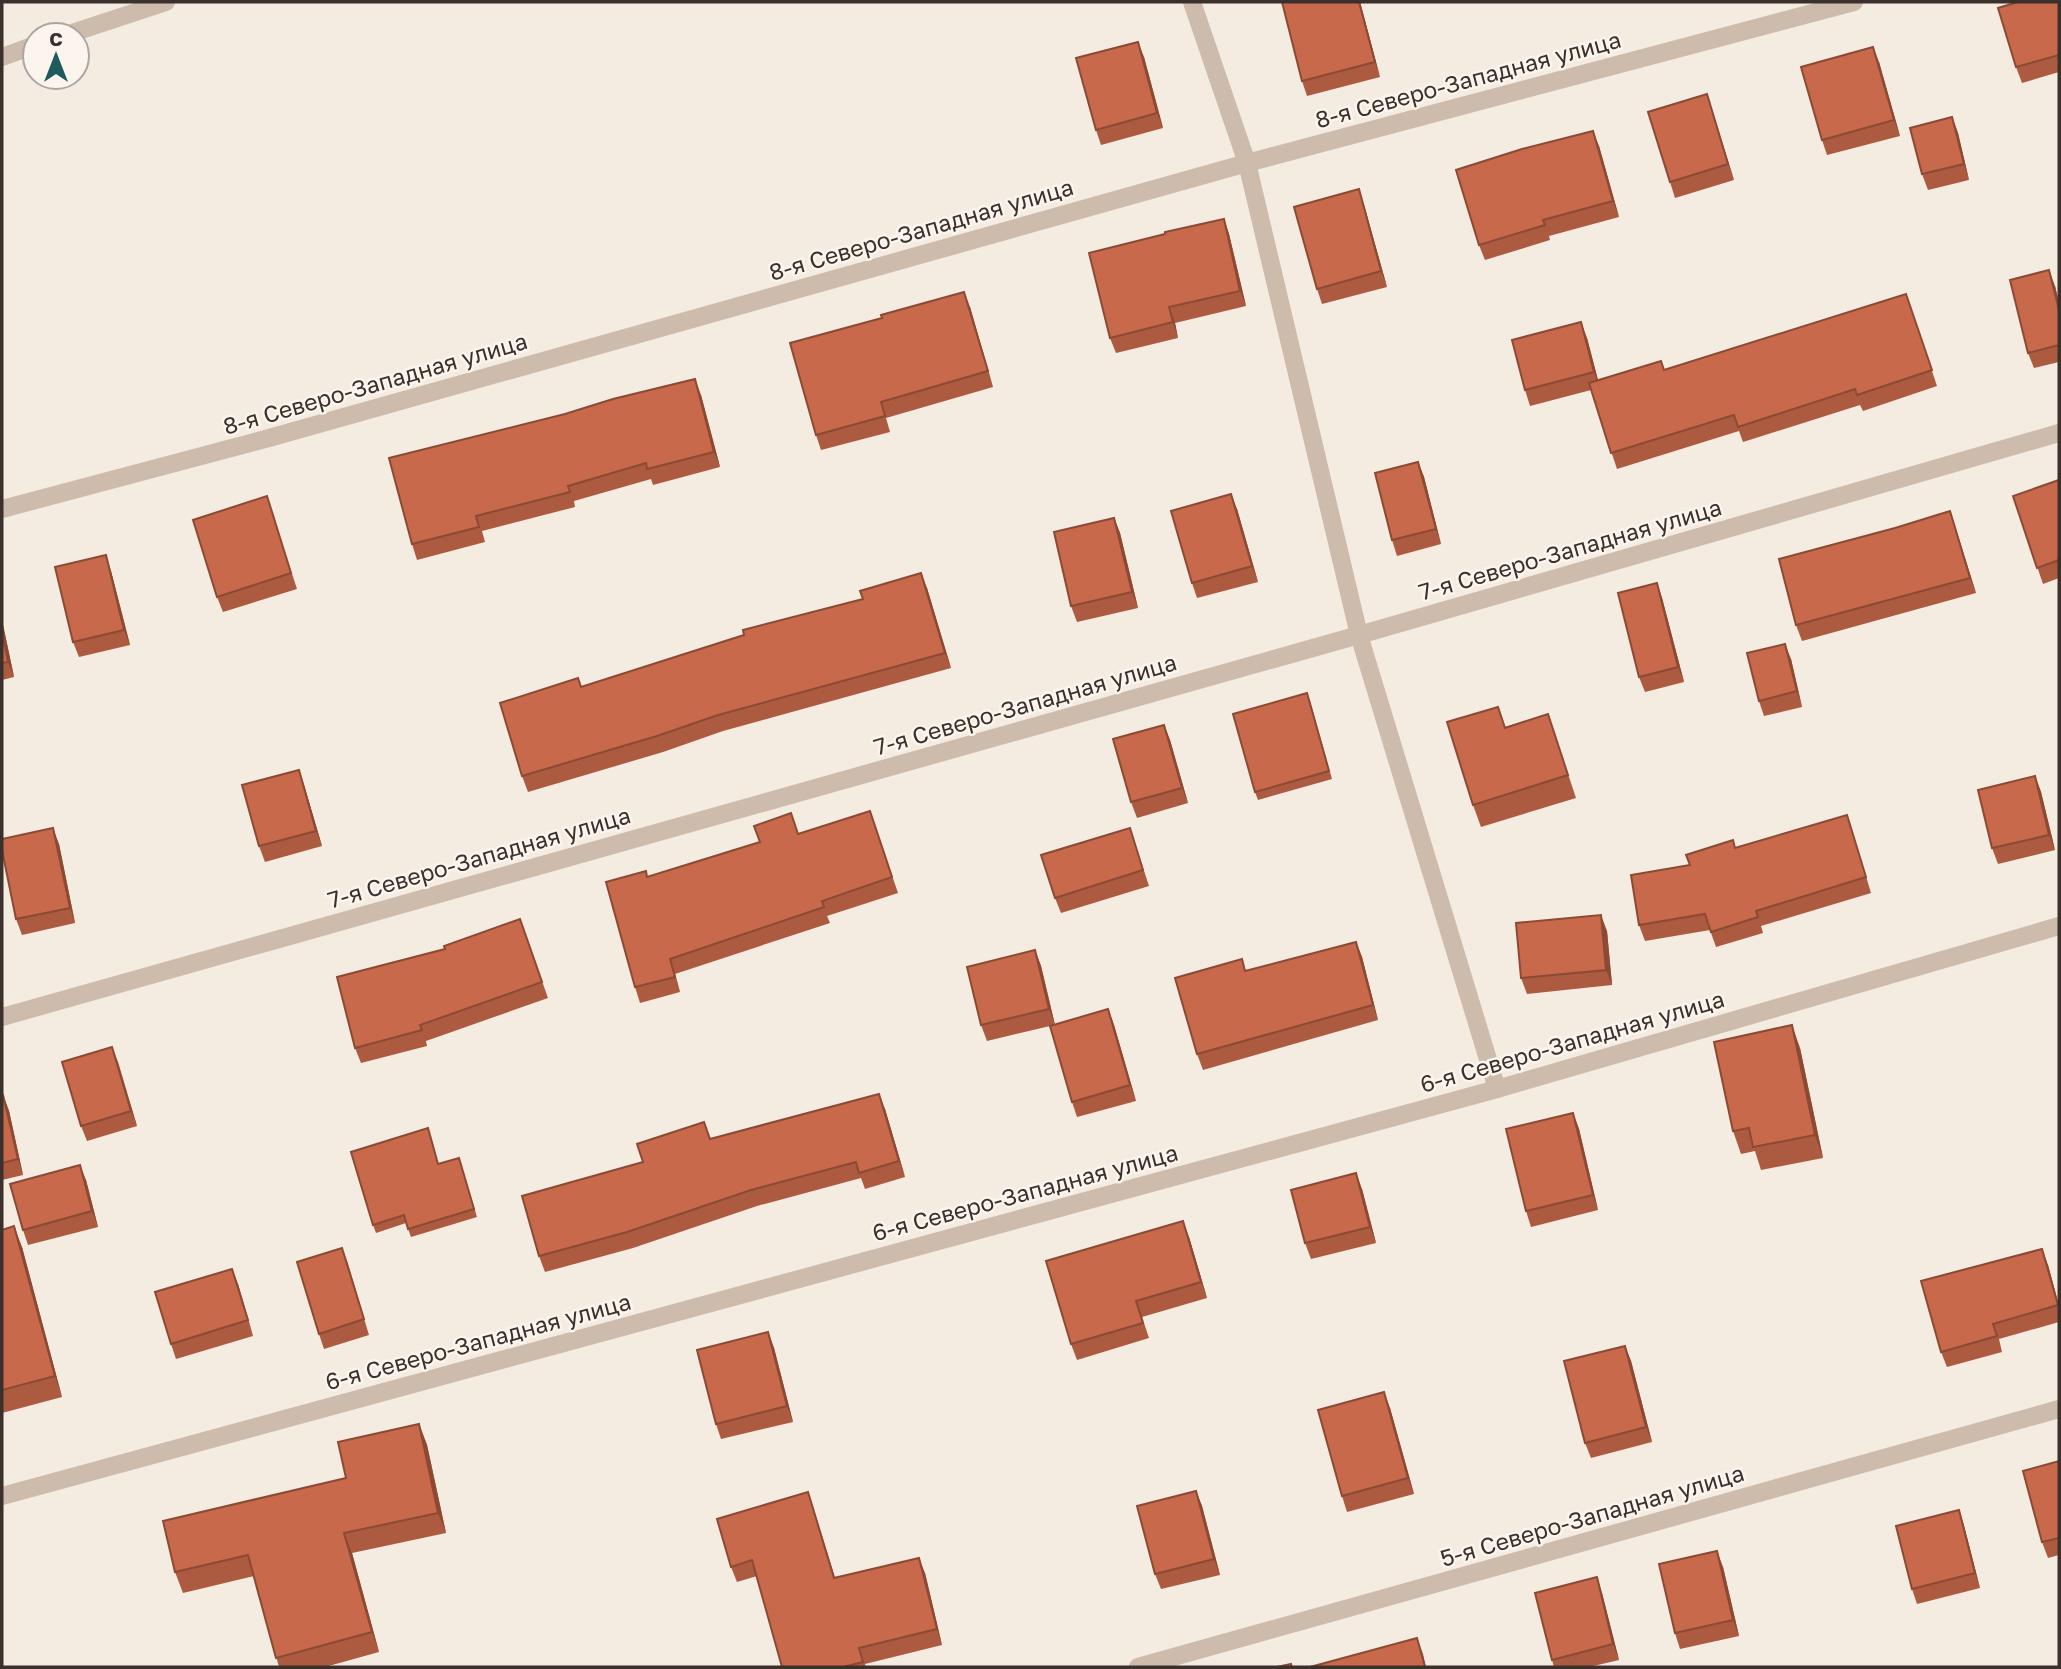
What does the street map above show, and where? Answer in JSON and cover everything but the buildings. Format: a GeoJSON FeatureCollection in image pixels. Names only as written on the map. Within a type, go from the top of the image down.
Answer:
{"type":"FeatureCollection","features":[{"type":"Feature","properties":{"kind":"street"},"geometry":{"type":"LineString","coordinates":[[91,27],[166,2]]}},
{"type":"Feature","properties":{"kind":"street"},"geometry":{"type":"LineString","coordinates":[[1192,2],[1248,163],[1359,635],[1497,1089]]}},
{"type":"Feature","properties":{"kind":"street","name":"8-я Северо-Западная улица"},"geometry":{"type":"LineString","coordinates":[[2,509],[283,435],[1248,163],[1854,2]]}},
{"type":"Feature","properties":{"kind":"street"},"geometry":{"type":"LineString","coordinates":[[2,57],[21,51]]}},
{"type":"Feature","properties":{"kind":"street","name":"7-я Северо-Западная улица"},"geometry":{"type":"LineString","coordinates":[[2,1017],[1359,635],[2059,433]]}},
{"type":"Feature","properties":{"kind":"street","name":"6-я Северо-Западная улица"},"geometry":{"type":"LineString","coordinates":[[2,1496],[1497,1089],[2059,926]]}},
{"type":"Feature","properties":{"kind":"street","name":"5-я Северо-Западная улица"},"geometry":{"type":"LineString","coordinates":[[1138,1667],[2059,1409]]}}]}
